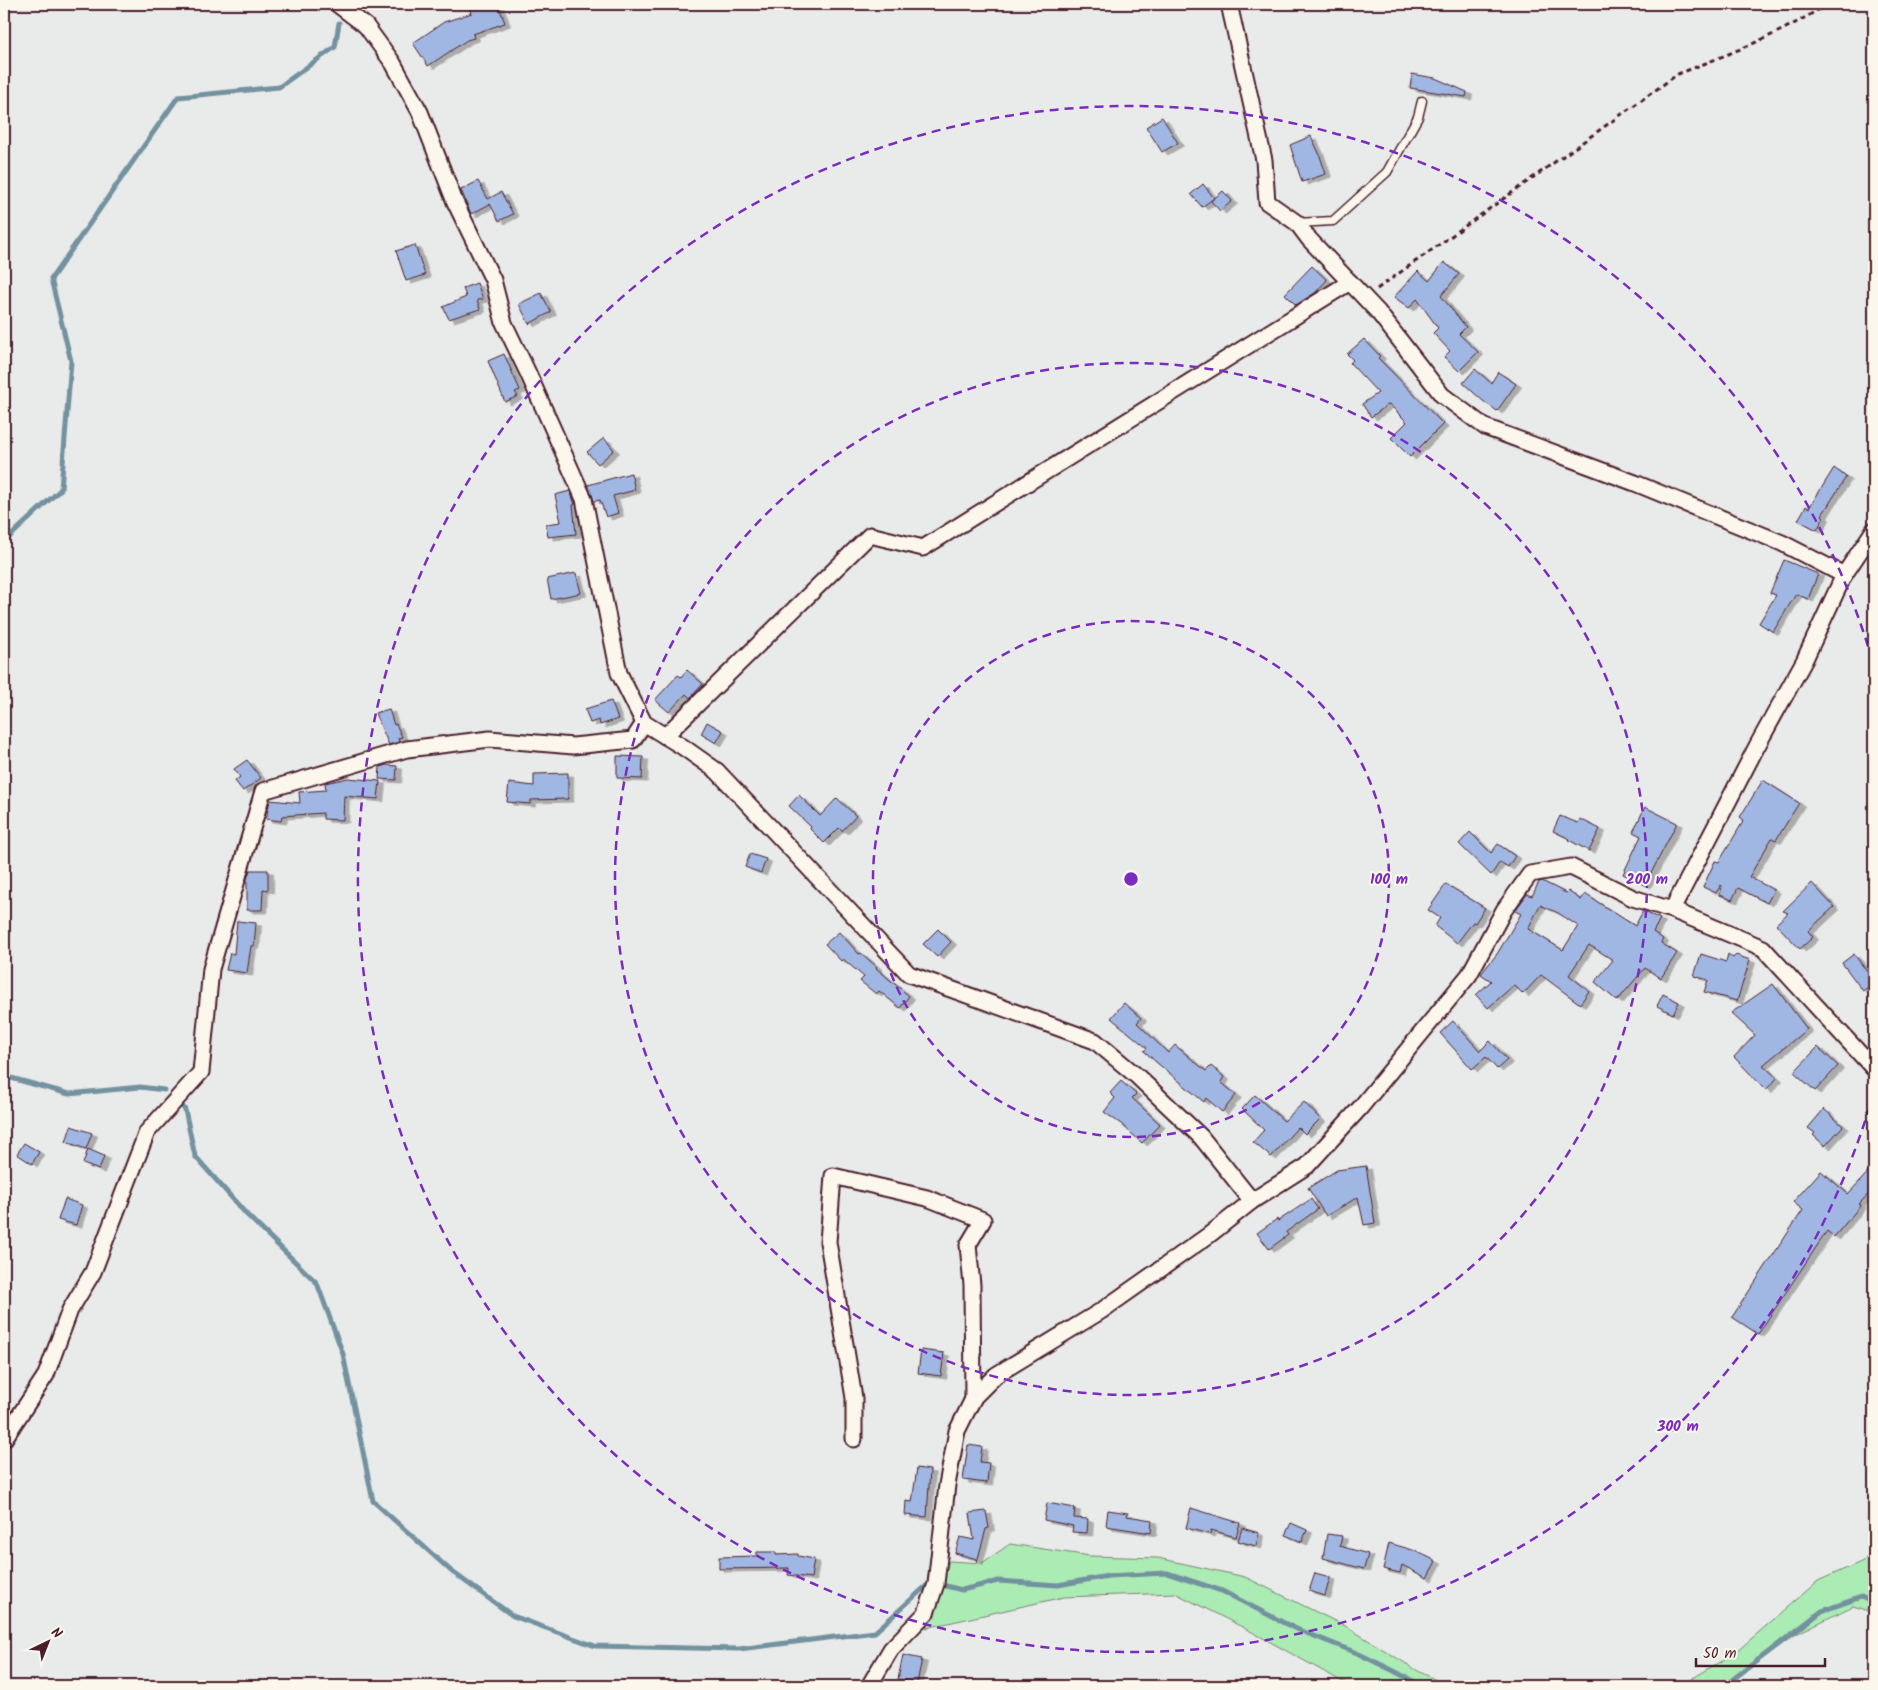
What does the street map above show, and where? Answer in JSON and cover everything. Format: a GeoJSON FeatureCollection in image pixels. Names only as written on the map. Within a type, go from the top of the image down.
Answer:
{"type":"FeatureCollection","features":[{"type":"Feature","properties":{"kind":"street"},"geometry":{"type":"LineString","coordinates":[[337,4],[366,26],[392,64],[415,104],[455,202],[493,280],[504,323],[584,499],[619,673],[644,724],[717,771],[909,974],[1095,1040],[1138,1077],[1201,1137],[1252,1201]]}},
{"type":"Feature","properties":{"kind":"street"},"geometry":{"type":"LineString","coordinates":[[1229,4],[1264,160],[1267,202],[1297,223],[1309,239],[1364,298],[1442,395],[1485,427],[1635,483],[1782,543],[1844,575]]}},
{"type":"Feature","properties":{"kind":"street"},"geometry":{"type":"LineString","coordinates":[[665,736],[870,535],[923,548],[1350,282]]}},
{"type":"Feature","properties":{"kind":"street"},"geometry":{"type":"LineString","coordinates":[[1672,910],[1804,661],[1844,575],[1874,530]]}},
{"type":"Feature","properties":{"kind":"street"},"geometry":{"type":"LineString","coordinates":[[4,1439],[46,1375],[70,1310],[93,1272],[148,1132],[201,1072],[212,969],[263,791],[407,749],[490,739],[573,746],[633,740],[644,724]]}},
{"type":"Feature","properties":{"kind":"street"},"geometry":{"type":"LineString","coordinates":[[869,1686],[892,1649],[926,1613],[936,1584],[947,1485],[958,1431],[973,1399],[996,1375],[1101,1311],[1209,1235],[1252,1201],[1307,1166],[1360,1108],[1469,975],[1504,910],[1530,874],[1571,867],[1634,898],[1672,910],[1763,948],[1874,1069]]}},
{"type":"Feature","properties":{"kind":"street"},"geometry":{"type":"LineString","coordinates":[[854,1439],[854,1398],[828,1242],[833,1176],[927,1198],[983,1220],[968,1245],[972,1286],[973,1399]]}},
{"type":"Feature","properties":{"kind":"lane"},"geometry":{"type":"LineString","coordinates":[[1297,223],[1332,221],[1387,172],[1418,117],[1422,101]]}},
{"type":"Feature","properties":{"kind":"path"},"geometry":{"type":"LineString","coordinates":[[1364,298],[1678,74],[1734,52],[1812,14],[1827,4]]}},
{"type":"Feature","properties":{"kind":"green space"},"geometry":{"type":"Polygon","coordinates":[[[1010,1544],[1090,1556],[1158,1558],[1245,1577],[1347,1627],[1418,1671],[1448,1686],[1357,1686],[1341,1681],[1252,1632],[1175,1593],[1064,1597],[926,1628],[937,1603],[949,1561],[982,1563],[1010,1544]]]}},
{"type":"Feature","properties":{"kind":"green space"},"geometry":{"type":"Polygon","coordinates":[[[1874,1550],[1874,1613],[1853,1606],[1796,1634],[1726,1686],[1680,1686],[1736,1652],[1818,1581],[1863,1561],[1874,1550]]]}},
{"type":"Feature","properties":{"kind":"building"},"geometry":{"type":"Polygon","coordinates":[[[469,4],[498,4],[505,23],[473,34],[474,38],[467,40],[428,66],[413,43],[444,22],[472,13],[469,4]]]}},
{"type":"Feature","properties":{"kind":"building"},"geometry":{"type":"Polygon","coordinates":[[[1412,74],[1435,78],[1467,92],[1466,97],[1410,88],[1412,74]]]}},
{"type":"Feature","properties":{"kind":"building"},"geometry":{"type":"Polygon","coordinates":[[[1162,117],[1178,143],[1162,152],[1146,127],[1162,117]]]}},
{"type":"Feature","properties":{"kind":"building"},"geometry":{"type":"Polygon","coordinates":[[[1311,136],[1326,174],[1302,182],[1290,145],[1311,136]]]}},
{"type":"Feature","properties":{"kind":"building"},"geometry":{"type":"Polygon","coordinates":[[[478,181],[488,199],[501,192],[513,214],[499,221],[490,204],[471,214],[461,190],[478,181]]]}},
{"type":"Feature","properties":{"kind":"building"},"geometry":{"type":"Polygon","coordinates":[[[1203,184],[1214,198],[1202,207],[1191,194],[1203,184]]]}},
{"type":"Feature","properties":{"kind":"building"},"geometry":{"type":"Polygon","coordinates":[[[1223,191],[1232,201],[1220,211],[1211,201],[1223,191]]]}},
{"type":"Feature","properties":{"kind":"building"},"geometry":{"type":"Polygon","coordinates":[[[415,245],[425,275],[406,281],[396,251],[415,245]]]}},
{"type":"Feature","properties":{"kind":"building"},"geometry":{"type":"Polygon","coordinates":[[[1444,262],[1459,274],[1441,296],[1466,327],[1459,334],[1478,352],[1459,371],[1444,357],[1450,351],[1433,333],[1438,328],[1417,299],[1409,308],[1394,297],[1418,271],[1429,281],[1444,262]]]}},
{"type":"Feature","properties":{"kind":"building"},"geometry":{"type":"Polygon","coordinates":[[[1312,266],[1327,280],[1315,293],[1296,305],[1285,294],[1312,266]]]}},
{"type":"Feature","properties":{"kind":"building"},"geometry":{"type":"Polygon","coordinates":[[[477,283],[483,299],[477,300],[480,309],[449,319],[443,307],[466,297],[463,288],[477,283]]]}},
{"type":"Feature","properties":{"kind":"building"},"geometry":{"type":"Polygon","coordinates":[[[541,293],[551,312],[529,324],[519,304],[541,293]]]}},
{"type":"Feature","properties":{"kind":"building"},"geometry":{"type":"Polygon","coordinates":[[[1364,339],[1380,356],[1378,358],[1443,424],[1410,457],[1391,438],[1407,422],[1389,404],[1371,417],[1362,404],[1378,393],[1350,363],[1353,360],[1347,354],[1364,339]]]}},
{"type":"Feature","properties":{"kind":"building"},"geometry":{"type":"Polygon","coordinates":[[[504,354],[520,390],[515,392],[518,396],[505,402],[488,361],[504,354]]]}},
{"type":"Feature","properties":{"kind":"building"},"geometry":{"type":"Polygon","coordinates":[[[1475,369],[1491,383],[1498,372],[1516,384],[1497,411],[1463,383],[1475,369]]]}},
{"type":"Feature","properties":{"kind":"building"},"geometry":{"type":"Polygon","coordinates":[[[604,438],[614,450],[598,464],[587,452],[604,438]]]}},
{"type":"Feature","properties":{"kind":"building"},"geometry":{"type":"Polygon","coordinates":[[[1834,468],[1846,477],[1822,515],[1824,517],[1817,530],[1798,520],[1806,506],[1809,508],[1834,468]]]}},
{"type":"Feature","properties":{"kind":"building"},"geometry":{"type":"Polygon","coordinates":[[[631,473],[635,490],[613,496],[618,513],[606,517],[600,500],[594,501],[588,485],[631,473]]]}},
{"type":"Feature","properties":{"kind":"building"},"geometry":{"type":"Polygon","coordinates":[[[570,491],[575,504],[573,505],[576,534],[548,537],[546,524],[561,522],[555,495],[570,491]]]}},
{"type":"Feature","properties":{"kind":"building"},"geometry":{"type":"Polygon","coordinates":[[[1784,560],[1818,574],[1808,599],[1796,594],[1773,632],[1759,623],[1776,595],[1770,593],[1784,560]]]}},
{"type":"Feature","properties":{"kind":"building"},"geometry":{"type":"Polygon","coordinates":[[[576,573],[581,593],[551,599],[547,579],[576,573]]]}},
{"type":"Feature","properties":{"kind":"building"},"geometry":{"type":"Polygon","coordinates":[[[687,670],[703,684],[690,698],[686,694],[669,712],[655,700],[678,675],[681,677],[687,670]]]}},
{"type":"Feature","properties":{"kind":"building"},"geometry":{"type":"Polygon","coordinates":[[[611,701],[618,719],[600,725],[599,720],[590,723],[585,709],[611,701]]]}},
{"type":"Feature","properties":{"kind":"building"},"geometry":{"type":"Polygon","coordinates":[[[389,709],[394,725],[396,724],[402,737],[398,738],[399,742],[389,745],[375,713],[389,709]]]}},
{"type":"Feature","properties":{"kind":"building"},"geometry":{"type":"Polygon","coordinates":[[[707,722],[723,731],[716,743],[701,734],[707,722]]]}},
{"type":"Feature","properties":{"kind":"building"},"geometry":{"type":"Polygon","coordinates":[[[617,756],[643,757],[642,779],[617,778],[617,756]]]}},
{"type":"Feature","properties":{"kind":"building"},"geometry":{"type":"Polygon","coordinates":[[[247,760],[261,778],[243,791],[235,781],[240,777],[234,769],[247,760]]]}},
{"type":"Feature","properties":{"kind":"building"},"geometry":{"type":"Polygon","coordinates":[[[386,765],[397,766],[396,780],[379,779],[380,767],[386,765]]]}},
{"type":"Feature","properties":{"kind":"building"},"geometry":{"type":"Polygon","coordinates":[[[568,773],[568,799],[531,800],[530,804],[507,802],[509,783],[534,786],[534,774],[568,773]]]}},
{"type":"Feature","properties":{"kind":"building"},"geometry":{"type":"Polygon","coordinates":[[[348,778],[380,781],[378,799],[344,796],[343,820],[323,819],[323,813],[282,816],[281,821],[266,819],[270,800],[300,803],[299,792],[326,790],[325,783],[348,778]]]}},
{"type":"Feature","properties":{"kind":"building"},"geometry":{"type":"Polygon","coordinates":[[[1763,780],[1799,803],[1776,840],[1772,838],[1749,877],[1774,890],[1767,903],[1738,888],[1732,900],[1720,895],[1721,885],[1716,893],[1703,887],[1715,861],[1719,862],[1744,820],[1740,817],[1763,780]]]}},
{"type":"Feature","properties":{"kind":"building"},"geometry":{"type":"Polygon","coordinates":[[[799,795],[820,816],[837,798],[856,816],[842,831],[839,828],[824,843],[810,829],[811,827],[789,806],[799,795]]]}},
{"type":"Feature","properties":{"kind":"building"},"geometry":{"type":"Polygon","coordinates":[[[1645,807],[1677,823],[1645,885],[1623,874],[1641,836],[1633,832],[1645,807]]]}},
{"type":"Feature","properties":{"kind":"building"},"geometry":{"type":"Polygon","coordinates":[[[1560,816],[1578,823],[1580,819],[1600,829],[1589,851],[1553,831],[1560,816]]]}},
{"type":"Feature","properties":{"kind":"building"},"geometry":{"type":"Polygon","coordinates":[[[1470,832],[1491,853],[1498,844],[1515,856],[1508,867],[1500,862],[1491,875],[1459,844],[1470,832]]]}},
{"type":"Feature","properties":{"kind":"building"},"geometry":{"type":"Polygon","coordinates":[[[750,854],[766,859],[761,873],[745,867],[750,854]]]}},
{"type":"Feature","properties":{"kind":"building"},"geometry":{"type":"Polygon","coordinates":[[[250,870],[268,870],[268,890],[263,889],[262,910],[247,910],[247,879],[250,870]]]}},
{"type":"Feature","properties":{"kind":"building"},"geometry":{"type":"Polygon","coordinates":[[[1542,881],[1566,893],[1568,891],[1581,900],[1585,894],[1635,926],[1643,911],[1660,919],[1653,932],[1663,939],[1661,943],[1677,953],[1661,978],[1645,968],[1617,1001],[1595,982],[1613,960],[1589,945],[1569,975],[1589,991],[1580,1004],[1541,975],[1523,994],[1514,985],[1488,1008],[1476,995],[1491,981],[1481,974],[1497,954],[1521,914],[1515,911],[1527,894],[1532,896],[1539,882],[1542,881]],[[1540,905],[1528,929],[1563,950],[1578,926],[1558,913],[1540,905]]]}},
{"type":"Feature","properties":{"kind":"building"},"geometry":{"type":"Polygon","coordinates":[[[1812,883],[1834,907],[1808,931],[1813,937],[1800,949],[1776,924],[1788,913],[1783,911],[1812,883]]]}},
{"type":"Feature","properties":{"kind":"building"},"geometry":{"type":"Polygon","coordinates":[[[1446,884],[1485,908],[1475,923],[1473,922],[1457,943],[1435,926],[1440,918],[1428,910],[1446,884]]]}},
{"type":"Feature","properties":{"kind":"building"},"geometry":{"type":"Polygon","coordinates":[[[237,921],[256,923],[254,946],[251,946],[247,973],[226,970],[230,953],[234,954],[237,921]]]}},
{"type":"Feature","properties":{"kind":"building"},"geometry":{"type":"Polygon","coordinates":[[[938,929],[951,942],[937,957],[923,944],[938,929]]]}},
{"type":"Feature","properties":{"kind":"building"},"geometry":{"type":"Polygon","coordinates":[[[839,932],[859,954],[861,953],[909,996],[900,1008],[879,991],[876,994],[860,981],[864,977],[843,959],[841,961],[825,944],[839,932]]]}},
{"type":"Feature","properties":{"kind":"building"},"geometry":{"type":"Polygon","coordinates":[[[1701,954],[1726,962],[1728,954],[1733,958],[1736,955],[1750,960],[1737,1001],[1704,992],[1708,980],[1694,976],[1701,954]]]}},
{"type":"Feature","properties":{"kind":"building"},"geometry":{"type":"Polygon","coordinates":[[[1854,954],[1874,981],[1863,991],[1842,963],[1854,954]]]}},
{"type":"Feature","properties":{"kind":"building"},"geometry":{"type":"Polygon","coordinates":[[[1773,984],[1807,1029],[1763,1065],[1777,1078],[1766,1090],[1734,1057],[1755,1035],[1731,1013],[1773,984]]]}},
{"type":"Feature","properties":{"kind":"building"},"geometry":{"type":"Polygon","coordinates":[[[1663,994],[1679,1002],[1673,1014],[1657,1006],[1663,994]]]}},
{"type":"Feature","properties":{"kind":"building"},"geometry":{"type":"Polygon","coordinates":[[[1124,1003],[1141,1018],[1137,1023],[1168,1053],[1175,1045],[1206,1071],[1211,1066],[1224,1077],[1221,1082],[1236,1095],[1222,1112],[1206,1098],[1204,1102],[1156,1062],[1144,1051],[1147,1048],[1111,1018],[1124,1003]]]}},
{"type":"Feature","properties":{"kind":"building"},"geometry":{"type":"Polygon","coordinates":[[[1453,1021],[1480,1051],[1490,1041],[1507,1060],[1497,1069],[1486,1057],[1472,1069],[1440,1033],[1453,1021]]]}},
{"type":"Feature","properties":{"kind":"building"},"geometry":{"type":"Polygon","coordinates":[[[1818,1047],[1838,1066],[1815,1091],[1794,1072],[1818,1047]]]}},
{"type":"Feature","properties":{"kind":"building"},"geometry":{"type":"Polygon","coordinates":[[[1121,1081],[1136,1094],[1132,1098],[1160,1124],[1142,1143],[1104,1112],[1115,1098],[1110,1093],[1121,1081]]]}},
{"type":"Feature","properties":{"kind":"building"},"geometry":{"type":"Polygon","coordinates":[[[1255,1095],[1284,1121],[1304,1102],[1320,1119],[1305,1134],[1298,1127],[1271,1157],[1253,1142],[1264,1130],[1242,1109],[1255,1095]]]}},
{"type":"Feature","properties":{"kind":"building"},"geometry":{"type":"Polygon","coordinates":[[[1824,1109],[1843,1126],[1825,1146],[1813,1135],[1815,1133],[1808,1128],[1824,1109]]]}},
{"type":"Feature","properties":{"kind":"building"},"geometry":{"type":"Polygon","coordinates":[[[71,1126],[92,1133],[86,1149],[66,1142],[71,1126]]]}},
{"type":"Feature","properties":{"kind":"building"},"geometry":{"type":"Polygon","coordinates":[[[24,1143],[39,1152],[32,1164],[17,1154],[24,1143]]]}},
{"type":"Feature","properties":{"kind":"building"},"geometry":{"type":"Polygon","coordinates":[[[88,1149],[104,1156],[99,1170],[83,1164],[88,1149]]]}},
{"type":"Feature","properties":{"kind":"building"},"geometry":{"type":"Polygon","coordinates":[[[1366,1166],[1375,1223],[1364,1225],[1358,1197],[1326,1216],[1308,1188],[1337,1170],[1366,1166]]]}},
{"type":"Feature","properties":{"kind":"building"},"geometry":{"type":"Polygon","coordinates":[[[1874,1166],[1874,1188],[1859,1204],[1861,1205],[1834,1237],[1827,1231],[1758,1334],[1732,1317],[1803,1210],[1793,1202],[1821,1171],[1848,1194],[1874,1166]]]}},
{"type":"Feature","properties":{"kind":"building"},"geometry":{"type":"Polygon","coordinates":[[[65,1199],[82,1205],[76,1225],[58,1220],[65,1199]]]}},
{"type":"Feature","properties":{"kind":"building"},"geometry":{"type":"Polygon","coordinates":[[[1311,1199],[1318,1209],[1286,1232],[1288,1235],[1269,1249],[1257,1233],[1311,1199]]]}},
{"type":"Feature","properties":{"kind":"building"},"geometry":{"type":"Polygon","coordinates":[[[921,1350],[944,1353],[941,1376],[918,1373],[921,1350]]]}},
{"type":"Feature","properties":{"kind":"building"},"geometry":{"type":"Polygon","coordinates":[[[968,1445],[982,1447],[980,1462],[989,1463],[987,1483],[963,1480],[968,1445]]]}},
{"type":"Feature","properties":{"kind":"building"},"geometry":{"type":"Polygon","coordinates":[[[917,1468],[930,1470],[927,1517],[905,1515],[906,1501],[912,1502],[917,1468]]]}},
{"type":"Feature","properties":{"kind":"building"},"geometry":{"type":"Polygon","coordinates":[[[1047,1503],[1075,1508],[1074,1518],[1088,1519],[1087,1533],[1072,1532],[1073,1526],[1044,1520],[1047,1503]]]}},
{"type":"Feature","properties":{"kind":"building"},"geometry":{"type":"Polygon","coordinates":[[[1191,1508],[1240,1523],[1236,1537],[1211,1530],[1210,1534],[1186,1528],[1191,1508]]]}},
{"type":"Feature","properties":{"kind":"building"},"geometry":{"type":"Polygon","coordinates":[[[1108,1510],[1128,1513],[1127,1516],[1152,1520],[1151,1533],[1106,1526],[1108,1510]]]}},
{"type":"Feature","properties":{"kind":"building"},"geometry":{"type":"Polygon","coordinates":[[[986,1511],[989,1528],[986,1529],[977,1562],[977,1559],[955,1553],[960,1537],[974,1540],[970,1513],[986,1511]]]}},
{"type":"Feature","properties":{"kind":"building"},"geometry":{"type":"Polygon","coordinates":[[[1291,1523],[1307,1530],[1302,1542],[1285,1535],[1291,1523]]]}},
{"type":"Feature","properties":{"kind":"building"},"geometry":{"type":"Polygon","coordinates":[[[1242,1528],[1259,1533],[1256,1546],[1238,1541],[1242,1528]]]}},
{"type":"Feature","properties":{"kind":"building"},"geometry":{"type":"Polygon","coordinates":[[[1327,1534],[1342,1536],[1340,1546],[1368,1554],[1364,1569],[1323,1558],[1327,1534]]]}},
{"type":"Feature","properties":{"kind":"building"},"geometry":{"type":"Polygon","coordinates":[[[1389,1543],[1416,1551],[1436,1561],[1427,1578],[1402,1565],[1400,1573],[1383,1569],[1389,1543]]]}},
{"type":"Feature","properties":{"kind":"building"},"geometry":{"type":"Polygon","coordinates":[[[757,1552],[776,1552],[776,1555],[798,1554],[798,1556],[814,1559],[811,1578],[788,1575],[789,1568],[719,1569],[719,1557],[757,1556],[757,1552]]]}},
{"type":"Feature","properties":{"kind":"building"},"geometry":{"type":"Polygon","coordinates":[[[1315,1573],[1330,1577],[1325,1596],[1309,1591],[1315,1573]]]}},
{"type":"Feature","properties":{"kind":"building"},"geometry":{"type":"Polygon","coordinates":[[[903,1655],[922,1659],[917,1683],[898,1679],[903,1655]]]}},
{"type":"Feature","properties":{"kind":"waterway"},"geometry":{"type":"LineString","coordinates":[[4,542],[61,489],[71,361],[51,279],[178,97],[279,87],[335,47],[339,23]]}},
{"type":"Feature","properties":{"kind":"waterway"},"geometry":{"type":"LineString","coordinates":[[4,1076],[69,1094],[140,1087],[164,1090]]}},
{"type":"Feature","properties":{"kind":"waterway"},"geometry":{"type":"LineString","coordinates":[[178,1100],[185,1110],[195,1156],[247,1215],[317,1283],[343,1354],[373,1501],[451,1571],[513,1616],[595,1646],[739,1649],[875,1632],[926,1586]]}},
{"type":"Feature","properties":{"kind":"waterway"},"geometry":{"type":"LineString","coordinates":[[946,1586],[962,1590],[998,1581],[1058,1585],[1108,1576],[1167,1573],[1222,1591],[1294,1628],[1357,1653],[1422,1686]]}},
{"type":"Feature","properties":{"kind":"waterway"},"geometry":{"type":"LineString","coordinates":[[1724,1686],[1822,1611],[1861,1597],[1874,1603]]}}]}
